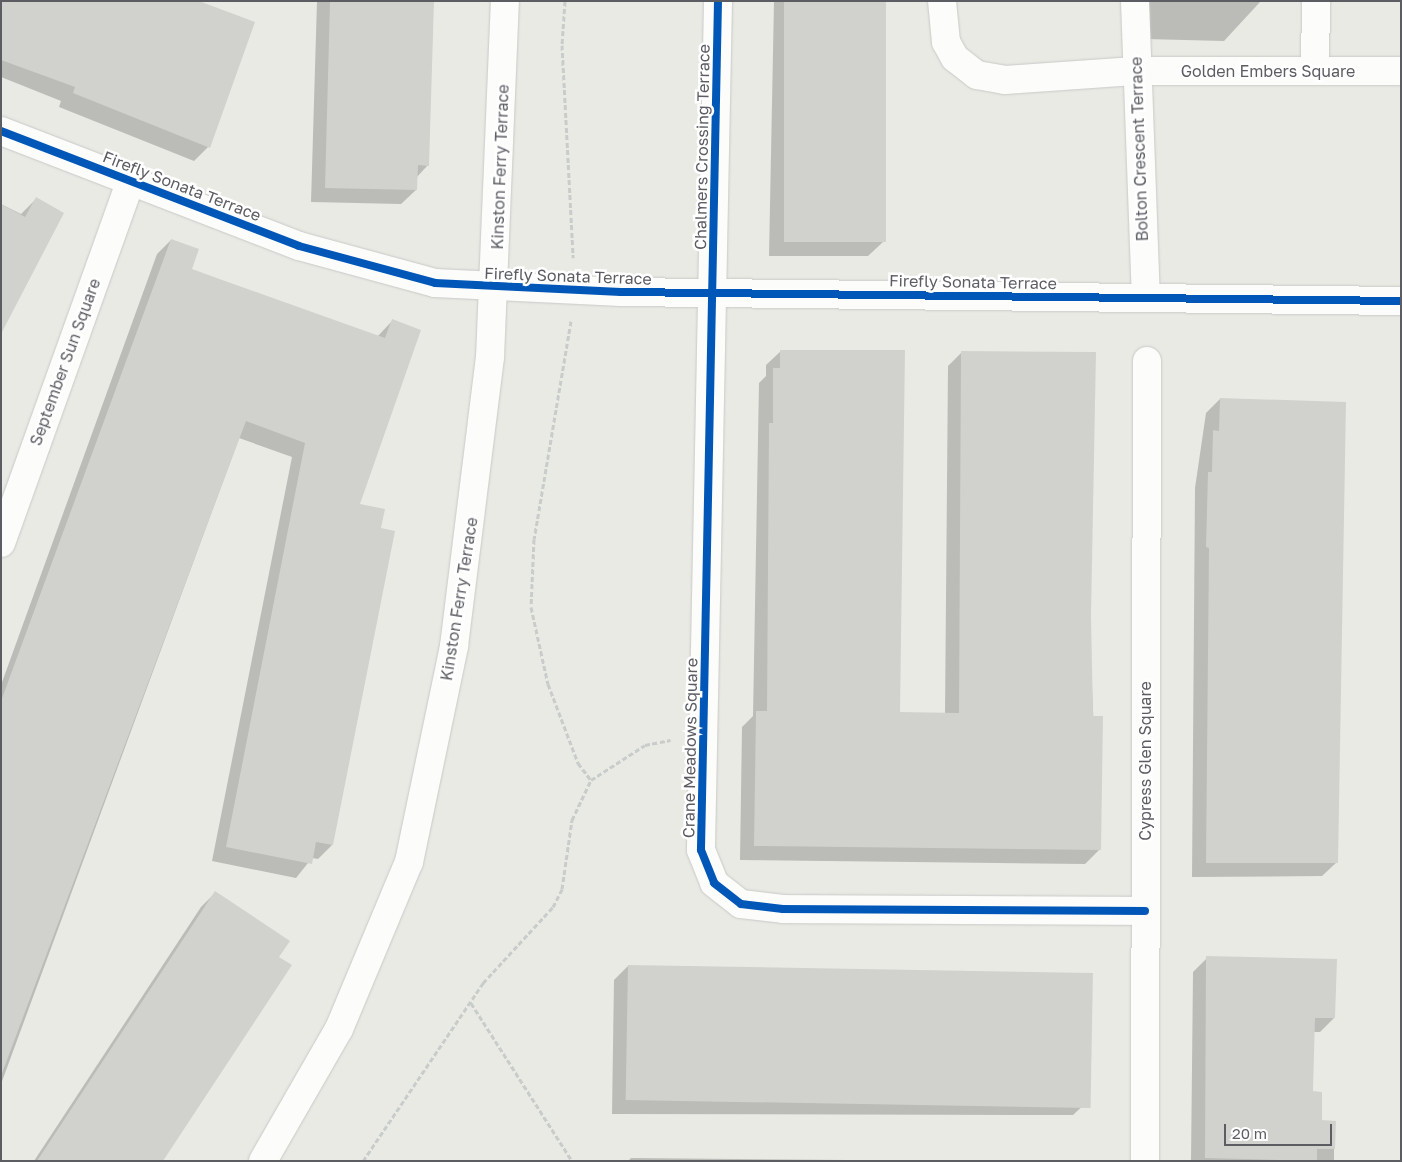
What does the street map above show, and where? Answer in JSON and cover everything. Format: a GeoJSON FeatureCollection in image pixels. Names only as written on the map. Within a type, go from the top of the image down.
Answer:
{"type":"FeatureCollection","features":[{"type":"Feature","properties":{"kind":"street","name":"Kinston Ferry Terrace"},"geometry":{"type":"LineString","coordinates":[[263,1161],[339,1030],[409,862],[454,646],[490,357],[505,1]]}},
{"type":"Feature","properties":{"kind":"street","name":"Chalmers Crossing Terrace"},"geometry":{"type":"LineString","coordinates":[[713,294],[718,1]]}},
{"type":"Feature","properties":{"kind":"street","name":"Golden Embers Square"},"geometry":{"type":"LineString","coordinates":[[942,1],[946,42],[955,58],[977,75],[1005,80],[1135,71],[1401,71]]}},
{"type":"Feature","properties":{"kind":"street","name":"Bolton Crescent Terrace"},"geometry":{"type":"LineString","coordinates":[[1135,1],[1135,71],[1146,297]]}},
{"type":"Feature","properties":{"kind":"street"},"geometry":{"type":"LineString","coordinates":[[1314,70],[1316,1]]}},
{"type":"Feature","properties":{"kind":"street","name":"Firefly Sonata Terrace"},"geometry":{"type":"LineString","coordinates":[[1,131],[299,246],[400,277],[494,289],[713,294],[1401,301]]}},
{"type":"Feature","properties":{"kind":"street","name":"September Sun Square"},"geometry":{"type":"LineString","coordinates":[[1,543],[130,182]]}},
{"type":"Feature","properties":{"kind":"street","name":"Crane Meadows Square"},"geometry":{"type":"LineString","coordinates":[[713,294],[702,850],[714,883],[741,904],[784,909],[1145,911]]}},
{"type":"Feature","properties":{"kind":"street","name":"Cypress Glen Square"},"geometry":{"type":"LineString","coordinates":[[1145,1161],[1147,361]]}},
{"type":"Feature","properties":{"kind":"path"},"geometry":{"type":"LineString","coordinates":[[565,1],[562,45],[574,267]]}},
{"type":"Feature","properties":{"kind":"path"},"geometry":{"type":"LineString","coordinates":[[571,318],[534,539],[531,607],[548,684],[578,763],[591,780]]}},
{"type":"Feature","properties":{"kind":"path"},"geometry":{"type":"LineString","coordinates":[[363,1161],[506,954],[553,906],[562,889],[572,820],[591,780],[645,745],[704,740]]}},
{"type":"Feature","properties":{"kind":"path"},"geometry":{"type":"LineString","coordinates":[[471,1003],[572,1161]]}},
{"type":"Feature","properties":{"kind":"building"},"geometry":{"type":"Polygon","coordinates":[[[1,1],[199,1],[255,22],[210,148],[73,93],[75,87],[1,60],[1,1]]]}},
{"type":"Feature","properties":{"kind":"building"},"geometry":{"type":"Polygon","coordinates":[[[330,1],[434,1],[429,166],[418,165],[417,190],[325,188],[330,1]]]}},
{"type":"Feature","properties":{"kind":"building"},"geometry":{"type":"Polygon","coordinates":[[[784,1],[886,1],[886,242],[784,242],[784,1]]]}},
{"type":"Feature","properties":{"kind":"building"},"geometry":{"type":"Polygon","coordinates":[[[36,197],[64,213],[1,334],[1,204],[25,217],[36,197]]]}},
{"type":"Feature","properties":{"kind":"building"},"geometry":{"type":"Polygon","coordinates":[[[171,239],[199,249],[192,269],[385,338],[392,319],[421,330],[360,504],[385,509],[381,528],[395,531],[333,845],[316,842],[312,864],[226,847],[305,443],[246,421],[1,1076],[1,701],[171,239]]]}},
{"type":"Feature","properties":{"kind":"building"},"geometry":{"type":"Polygon","coordinates":[[[780,350],[905,350],[900,712],[959,713],[961,351],[1096,352],[1091,616],[1093,716],[1103,716],[1101,850],[754,846],[756,711],[767,711],[769,423],[773,423],[773,368],[780,368],[780,350]]]}},
{"type":"Feature","properties":{"kind":"building"},"geometry":{"type":"Polygon","coordinates":[[[1220,398],[1346,402],[1338,863],[1206,863],[1209,548],[1206,547],[1208,472],[1212,472],[1213,430],[1219,431],[1220,398]]]}},
{"type":"Feature","properties":{"kind":"building"},"geometry":{"type":"Polygon","coordinates":[[[215,891],[290,941],[279,957],[292,965],[163,1161],[37,1161],[215,891]]]}},
{"type":"Feature","properties":{"kind":"building"},"geometry":{"type":"Polygon","coordinates":[[[1206,956],[1337,959],[1335,1018],[1315,1018],[1313,1091],[1322,1092],[1322,1120],[1336,1121],[1335,1149],[1317,1149],[1317,1161],[1205,1158],[1206,956]]]}},
{"type":"Feature","properties":{"kind":"building"},"geometry":{"type":"Polygon","coordinates":[[[628,965],[1093,973],[1091,1108],[626,1100],[628,965]]]}},
{"type":"Feature","properties":{"kind":"cycle path"},"geometry":{"type":"LineString","coordinates":[[718,1],[701,850],[714,883],[741,904],[783,909],[1145,911]]}},
{"type":"Feature","properties":{"kind":"cycle path"},"geometry":{"type":"LineString","coordinates":[[1,131],[299,246],[435,283],[621,292],[1401,301]]}}]}
